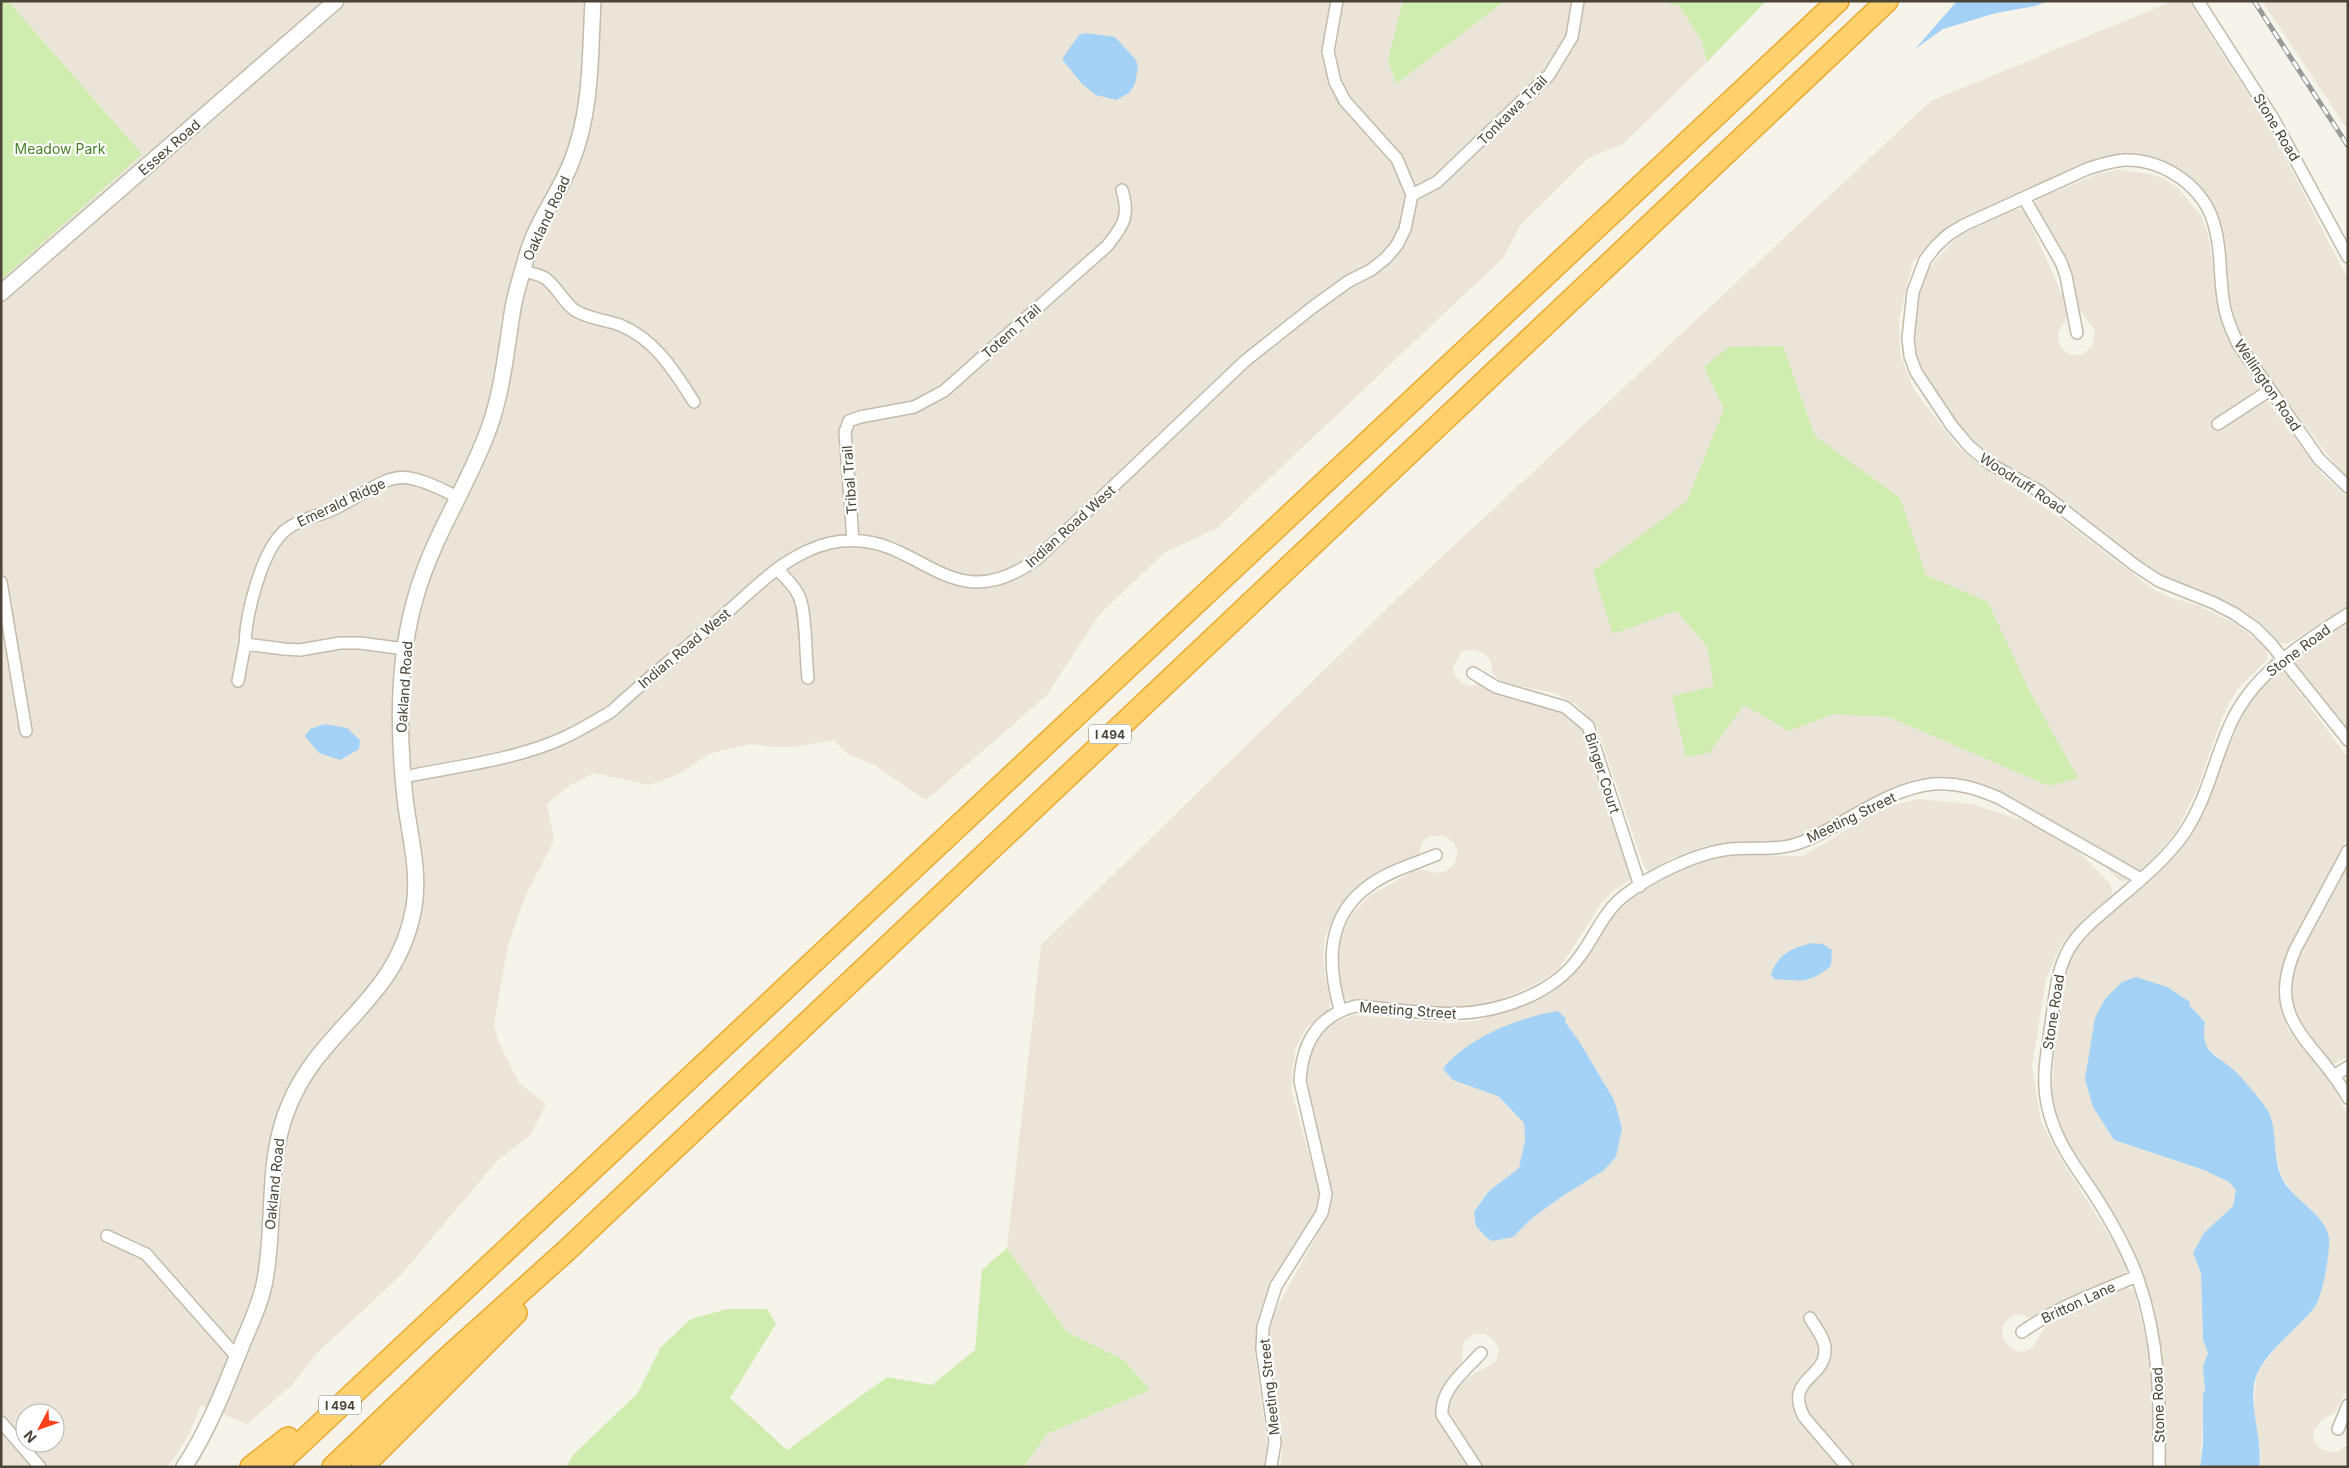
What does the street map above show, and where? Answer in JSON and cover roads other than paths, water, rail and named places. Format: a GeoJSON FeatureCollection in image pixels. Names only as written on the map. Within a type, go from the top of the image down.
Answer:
{"type":"FeatureCollection","features":[{"type":"Feature","properties":{"kind":"highway","name":"I 494"},"geometry":{"type":"LineString","coordinates":[[275,1467],[1838,1]]}},
{"type":"Feature","properties":{"kind":"highway","name":"I 494"},"geometry":{"type":"LineString","coordinates":[[333,1467],[446,1359],[566,1251],[1887,1]]}},
{"type":"Feature","properties":{"kind":"highway"},"geometry":{"type":"LineString","coordinates":[[362,1467],[513,1316],[566,1251]]}},
{"type":"Feature","properties":{"kind":"highway"},"geometry":{"type":"LineString","coordinates":[[251,1467],[406,1344]]}},
{"type":"Feature","properties":{"kind":"street","name":"Essex Road"},"geometry":{"type":"LineString","coordinates":[[1,293],[336,1]]}},
{"type":"Feature","properties":{"kind":"street","name":"Oakland Road"},"geometry":{"type":"LineString","coordinates":[[184,1467],[202,1434],[237,1357],[254,1317],[264,1283],[275,1154],[280,1128],[289,1105],[300,1082],[314,1060],[383,983],[396,962],[406,936],[414,906],[416,878],[404,777],[400,723],[405,649],[416,596],[424,570],[445,519],[476,462],[498,403],[514,304],[532,243],[572,160],[584,118],[589,85],[593,1]]}},
{"type":"Feature","properties":{"kind":"street"},"geometry":{"type":"LineString","coordinates":[[1337,1],[1328,51],[1335,82],[1345,101],[1397,159],[1412,195]]}},
{"type":"Feature","properties":{"kind":"street","name":"Tonkawa Trail"},"geometry":{"type":"LineString","coordinates":[[1412,195],[1437,182],[1549,75],[1572,36],[1578,1]]}},
{"type":"Feature","properties":{"kind":"street","name":"Stone Road"},"geometry":{"type":"LineString","coordinates":[[2198,1],[2274,120],[2348,257]]}},
{"type":"Feature","properties":{"kind":"street","name":"Wellington Road"},"geometry":{"type":"LineString","coordinates":[[2024,198],[2106,162],[2125,160],[2146,162],[2164,168],[2182,179],[2197,192],[2208,209],[2215,228],[2224,304],[2229,324],[2238,344],[2319,458],[2348,487]]}},
{"type":"Feature","properties":{"kind":"street","name":"Totem Trail"},"geometry":{"type":"LineString","coordinates":[[849,421],[860,417],[914,407],[944,391],[1107,246],[1125,220],[1127,205],[1122,190]]}},
{"type":"Feature","properties":{"kind":"street","name":"Indian Road West"},"geometry":{"type":"LineString","coordinates":[[404,777],[499,759],[561,739],[589,724],[612,711],[777,569],[812,548],[853,540],[889,547],[956,580],[988,582],[1019,572],[1038,558],[1278,333],[1349,281],[1371,270],[1386,258],[1397,245],[1405,229],[1412,195]]}},
{"type":"Feature","properties":{"kind":"street"},"geometry":{"type":"LineString","coordinates":[[2024,198],[2061,262],[2066,276],[2077,333]]}},
{"type":"Feature","properties":{"kind":"street","name":"Woodruff Road"},"geometry":{"type":"LineString","coordinates":[[2024,198],[1949,234],[1925,260],[1913,292],[1908,338],[1910,356],[1916,372],[1952,426],[1969,446],[1990,464],[2039,491],[2136,566],[2159,581],[2236,614],[2255,628],[2348,740]]}},
{"type":"Feature","properties":{"kind":"street"},"geometry":{"type":"LineString","coordinates":[[523,271],[545,278],[565,303],[575,311],[619,325],[637,334],[655,347],[671,366],[694,402]]}},
{"type":"Feature","properties":{"kind":"street"},"geometry":{"type":"LineString","coordinates":[[2218,424],[2270,390]]}},
{"type":"Feature","properties":{"kind":"street","name":"Tribal Trail"},"geometry":{"type":"LineString","coordinates":[[849,421],[846,432],[853,540]]}},
{"type":"Feature","properties":{"kind":"street","name":"Emerald Ridge"},"geometry":{"type":"LineString","coordinates":[[238,681],[245,644],[245,623],[250,600],[270,548],[285,530],[295,523],[336,508],[387,479],[404,477],[419,479],[457,497]]}},
{"type":"Feature","properties":{"kind":"street"},"geometry":{"type":"LineString","coordinates":[[777,569],[799,595],[803,610],[808,678]]}},
{"type":"Feature","properties":{"kind":"street"},"geometry":{"type":"LineString","coordinates":[[1,582],[26,731]]}},
{"type":"Feature","properties":{"kind":"street","name":"Stone Road"},"geometry":{"type":"LineString","coordinates":[[2159,1467],[2160,1416],[2157,1361],[2147,1307],[2137,1276],[2122,1241],[2066,1152],[2054,1130],[2047,1107],[2044,1081],[2061,965],[2080,932],[2141,879],[2176,844],[2192,822],[2204,799],[2231,722],[2243,701],[2260,680],[2282,659],[2348,614]]}},
{"type":"Feature","properties":{"kind":"street"},"geometry":{"type":"LineString","coordinates":[[245,644],[284,649],[308,649],[340,643],[360,643],[405,649]]}},
{"type":"Feature","properties":{"kind":"street","name":"Binger Court"},"geometry":{"type":"LineString","coordinates":[[1473,673],[1496,688],[1565,707],[1588,726],[1640,886]]}},
{"type":"Feature","properties":{"kind":"street","name":"Meeting Street"},"geometry":{"type":"LineString","coordinates":[[1271,1467],[1275,1442],[1262,1348],[1263,1327],[1276,1286],[1322,1213],[1326,1194],[1315,1140],[1303,1100],[1300,1080],[1301,1062],[1307,1044],[1317,1028],[1340,1009],[1356,1006],[1454,1015],[1478,1012],[1525,998],[1569,970],[1581,956],[1601,921],[1624,896],[1685,861],[1730,849],[1779,848],[1800,843],[1889,798],[1910,789],[1933,784],[1955,784],[1978,789],[1999,798],[2141,879]]}},
{"type":"Feature","properties":{"kind":"street"},"geometry":{"type":"LineString","coordinates":[[2348,851],[2288,964],[2284,982],[2285,1000],[2290,1018],[2304,1039],[2334,1076],[2348,1098]]}},
{"type":"Feature","properties":{"kind":"street"},"geometry":{"type":"LineString","coordinates":[[1340,1009],[1334,988],[1331,954],[1339,922],[1347,908],[1370,885],[1436,855]]}},
{"type":"Feature","properties":{"kind":"street"},"geometry":{"type":"LineString","coordinates":[[2334,1076],[2348,1067]]}},
{"type":"Feature","properties":{"kind":"street"},"geometry":{"type":"LineString","coordinates":[[107,1236],[146,1254],[237,1357]]}},
{"type":"Feature","properties":{"kind":"street","name":"Britton Lane"},"geometry":{"type":"LineString","coordinates":[[2022,1332],[2041,1318],[2063,1307],[2137,1276]]}},
{"type":"Feature","properties":{"kind":"street"},"geometry":{"type":"LineString","coordinates":[[1810,1318],[1825,1348],[1824,1358],[1801,1386],[1798,1397],[1799,1407],[1804,1417],[1847,1467]]}},
{"type":"Feature","properties":{"kind":"street"},"geometry":{"type":"LineString","coordinates":[[1476,1467],[1444,1419],[1441,1405],[1450,1387],[1481,1353]]}},
{"type":"Feature","properties":{"kind":"street"},"geometry":{"type":"LineString","coordinates":[[2338,1429],[2348,1405]]}},
{"type":"Feature","properties":{"kind":"street"},"geometry":{"type":"LineString","coordinates":[[1,1422],[40,1467]]}},
{"type":"Feature","properties":{"kind":"water"},"geometry":{"type":"Polygon","coordinates":[[[1957,1],[2048,1],[2035,6],[1996,13],[1943,29],[1915,49],[1957,1]]]}},
{"type":"Feature","properties":{"kind":"water"},"geometry":{"type":"Polygon","coordinates":[[[1085,33],[1115,37],[1136,60],[1138,66],[1135,84],[1129,93],[1116,100],[1096,95],[1081,83],[1062,59],[1079,35],[1085,33]]]}},
{"type":"Feature","properties":{"kind":"water"},"geometry":{"type":"Polygon","coordinates":[[[325,724],[347,728],[360,740],[359,749],[340,760],[319,753],[305,736],[310,729],[325,724]]]}},
{"type":"Feature","properties":{"kind":"water"},"geometry":{"type":"Polygon","coordinates":[[[1812,943],[1823,944],[1832,950],[1831,966],[1810,979],[1774,979],[1771,974],[1782,956],[1792,949],[1812,943]]]}},
{"type":"Feature","properties":{"kind":"water"},"geometry":{"type":"Polygon","coordinates":[[[2136,977],[2167,987],[2190,1002],[2189,1005],[2205,1022],[2204,1033],[2207,1047],[2239,1075],[2269,1113],[2273,1127],[2277,1161],[2285,1184],[2321,1221],[2329,1238],[2325,1274],[2314,1308],[2271,1353],[2259,1370],[2255,1381],[2253,1393],[2260,1456],[2259,1467],[2200,1467],[2203,1445],[2203,1394],[2205,1391],[2203,1367],[2208,1353],[2203,1340],[2201,1273],[2193,1253],[2204,1233],[2233,1206],[2236,1190],[2229,1182],[2204,1170],[2114,1140],[2093,1107],[2085,1079],[2095,1018],[2105,999],[2122,982],[2136,977]]]}},
{"type":"Feature","properties":{"kind":"water"},"geometry":{"type":"Polygon","coordinates":[[[1558,1011],[1566,1019],[1565,1022],[1579,1041],[1614,1100],[1622,1128],[1616,1157],[1603,1171],[1564,1195],[1531,1219],[1513,1237],[1493,1241],[1487,1238],[1476,1226],[1474,1212],[1488,1192],[1519,1168],[1525,1140],[1524,1123],[1498,1096],[1453,1080],[1443,1069],[1465,1048],[1495,1031],[1528,1018],[1558,1011]]]}},
{"type":"Feature","properties":{"kind":"railway"},"geometry":{"type":"LineString","coordinates":[[2254,1],[2348,146]]}},
{"type":"Feature","properties":{"kind":"park label","name":"Meadow Park"},"geometry":{"type":"Point","coordinates":[60,148]}}]}
